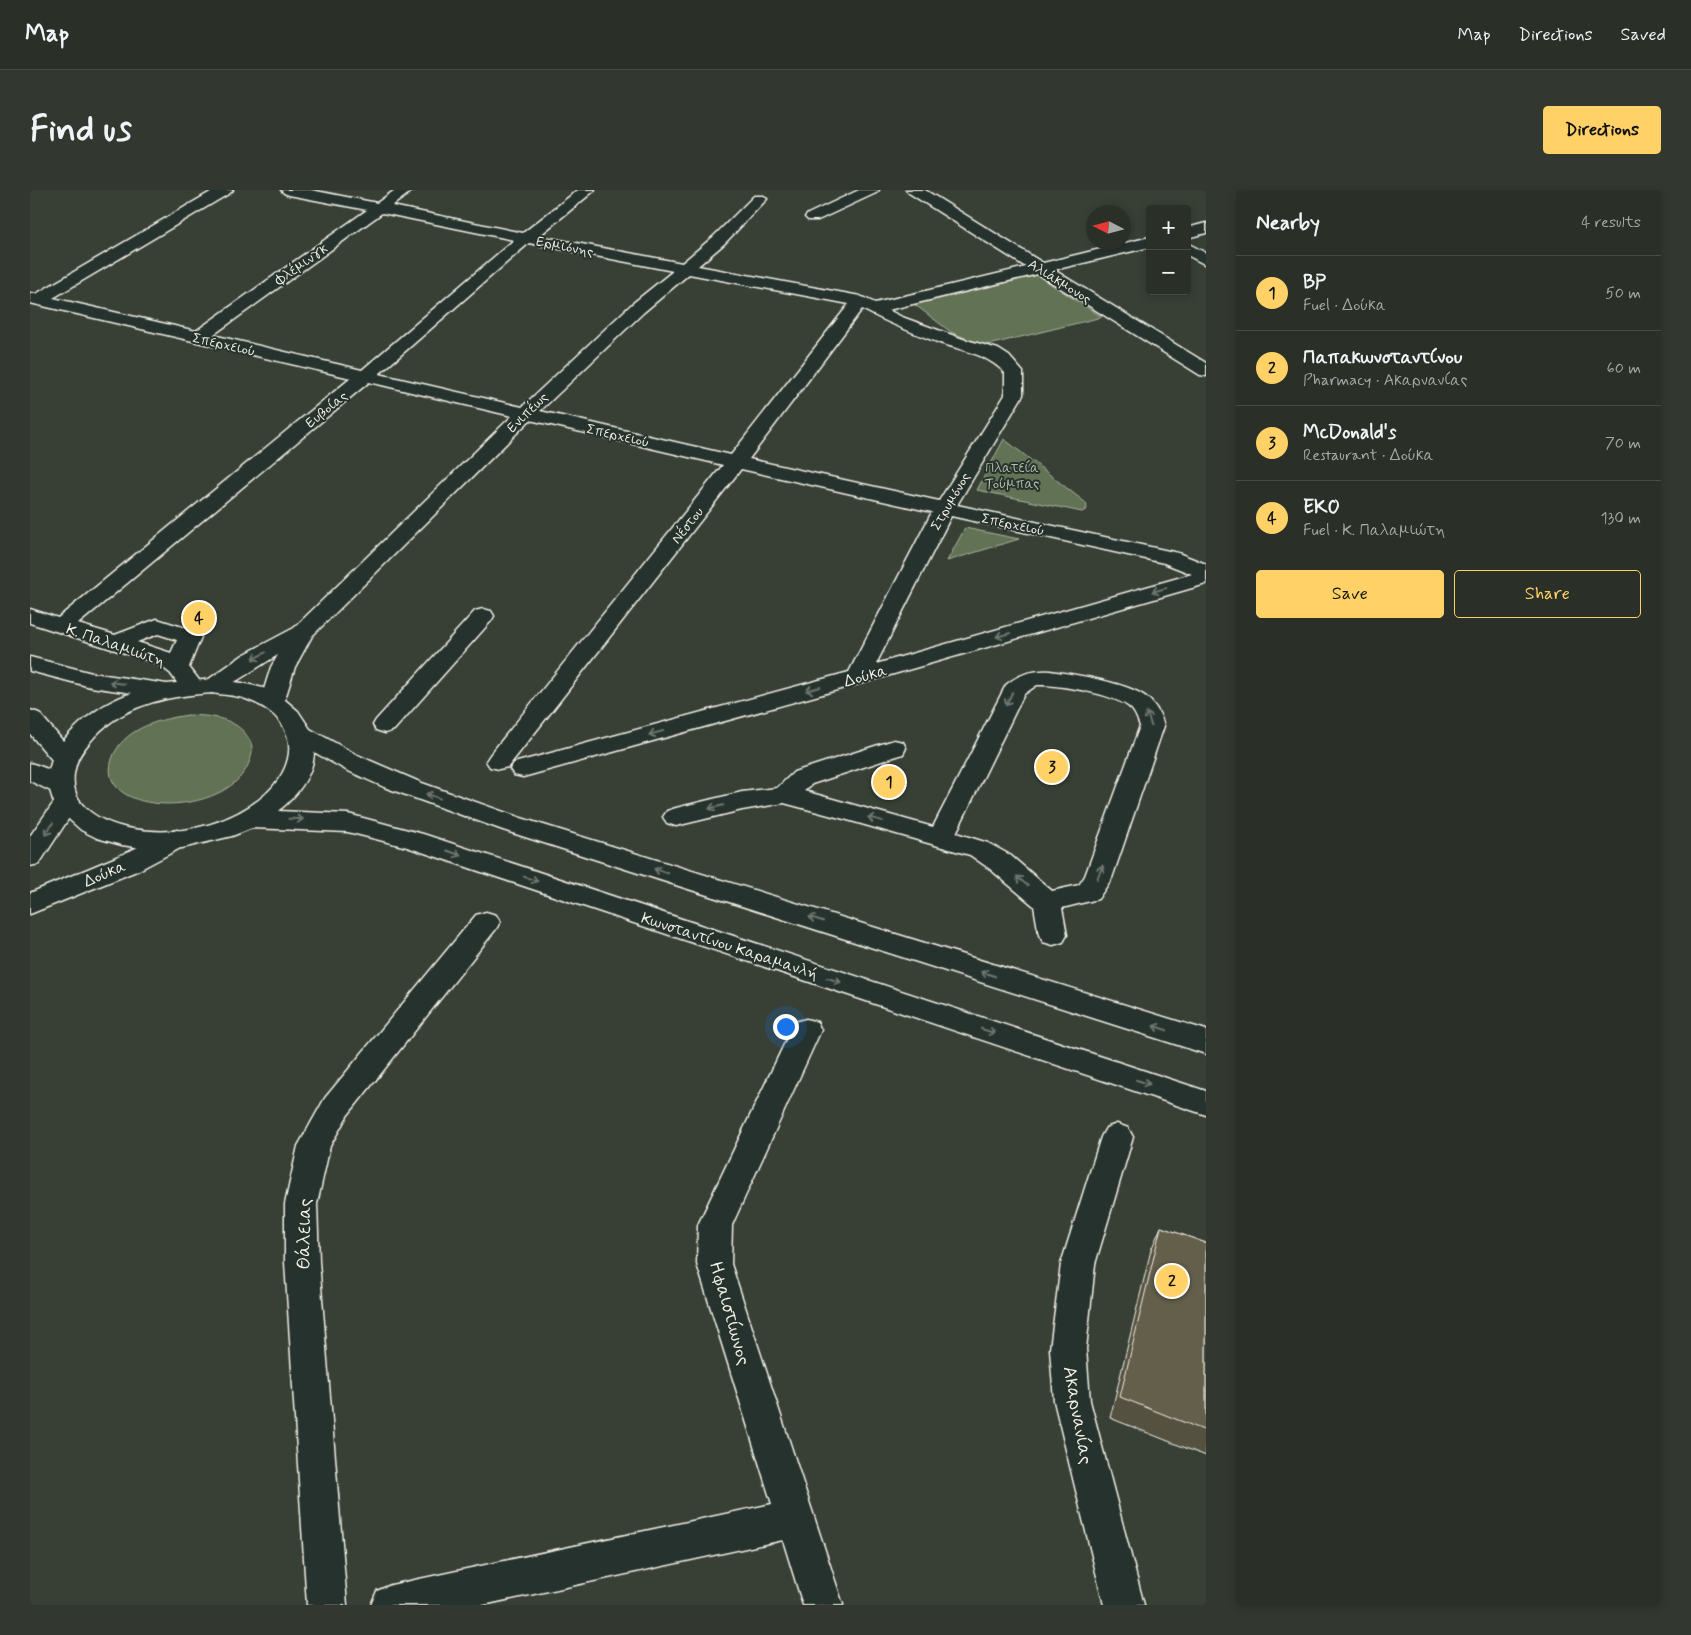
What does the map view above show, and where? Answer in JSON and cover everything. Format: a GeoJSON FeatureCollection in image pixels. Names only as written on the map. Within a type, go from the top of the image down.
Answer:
{"type":"FeatureCollection","features":[{"type":"Feature","properties":{"kind":"street"},"geometry":{"type":"LineString","coordinates":[[34,299],[225,190]]}},
{"type":"Feature","properties":{"kind":"street","name":"Ερμιόνης"},"geometry":{"type":"LineString","coordinates":[[289,190],[859,302]]}},
{"type":"Feature","properties":{"kind":"street","name":"Φλέμινγκ"},"geometry":{"type":"LineString","coordinates":[[198,338],[405,190]]}},
{"type":"Feature","properties":{"kind":"street","name":"Ευβοίας"},"geometry":{"type":"LineString","coordinates":[[63,625],[364,377],[526,238],[586,190]]}},
{"type":"Feature","properties":{"kind":"street"},"geometry":{"type":"LineString","coordinates":[[813,217],[871,190]]}},
{"type":"Feature","properties":{"kind":"street","name":"Αλιάκμονος"},"geometry":{"type":"LineString","coordinates":[[914,190],[1206,371]]}},
{"type":"Feature","properties":{"kind":"street","name":"Ενιπέως"},"geometry":{"type":"LineString","coordinates":[[272,702],[283,667],[302,633],[524,414],[638,308],[719,240],[759,200]]}},
{"type":"Feature","properties":{"kind":"street"},"geometry":{"type":"LineString","coordinates":[[1191,232],[1206,228]]}},
{"type":"Feature","properties":{"kind":"street"},"geometry":{"type":"LineString","coordinates":[[859,302],[1039,268],[1146,243]]}},
{"type":"Feature","properties":{"kind":"street"},"geometry":{"type":"LineString","coordinates":[[1190,250],[1206,260]]}},
{"type":"Feature","properties":{"kind":"street","name":"Σπερχειού"},"geometry":{"type":"LineString","coordinates":[[34,299],[524,414],[1170,558],[1206,572]]}},
{"type":"Feature","properties":{"kind":"street","name":"Νέστου"},"geometry":{"type":"LineString","coordinates":[[499,761],[736,462],[859,302]]}},
{"type":"Feature","properties":{"kind":"street","name":"Στρυμόνος"},"geometry":{"type":"LineString","coordinates":[[858,677],[944,509],[1014,395],[1014,372],[1009,364],[992,353],[957,343],[896,321],[859,302]]}},
{"type":"Feature","properties":{"kind":"street","name":"Δούκα"},"geometry":{"type":"LineString","coordinates":[[523,769],[858,677],[1206,577]]}},
{"type":"Feature","properties":{"kind":"street","name":"Κ. Παλαμιώτη"},"geometry":{"type":"LineString","coordinates":[[30,616],[161,657],[202,686]]}},
{"type":"Feature","properties":{"kind":"street"},"geometry":{"type":"LineString","coordinates":[[385,725],[483,616]]}},
{"type":"Feature","properties":{"kind":"street"},"geometry":{"type":"LineString","coordinates":[[118,642],[157,626],[190,637],[177,667]]}},
{"type":"Feature","properties":{"kind":"street","name":"Ενιπέως"},"geometry":{"type":"LineString","coordinates":[[202,686],[302,633]]}},
{"type":"Feature","properties":{"kind":"street"},"geometry":{"type":"LineString","coordinates":[[30,664],[91,680],[165,690]]}},
{"type":"Feature","properties":{"kind":"street"},"geometry":{"type":"LineString","coordinates":[[941,838],[1014,690],[1023,682],[1042,678],[1082,684],[1133,698],[1148,712],[1152,726],[1098,878],[1088,892],[1047,902]]}},
{"type":"Feature","properties":{"kind":"street"},"geometry":{"type":"LineString","coordinates":[[30,857],[64,794],[61,771],[64,758],[79,736],[96,720],[140,697],[165,690],[202,686],[241,690],[280,706],[293,719],[301,734],[354,764],[512,824],[1206,1042]]}},
{"type":"Feature","properties":{"kind":"street"},"geometry":{"type":"LineString","coordinates":[[30,718],[64,758]]}},
{"type":"Feature","properties":{"kind":"street","name":"Κωνσταντίνου Καραμανλή"},"geometry":{"type":"LineString","coordinates":[[30,771],[64,794],[81,818],[109,833],[130,838],[158,840],[201,836],[247,819],[274,802],[289,785],[300,768],[303,751],[301,734]]}},
{"type":"Feature","properties":{"kind":"street"},"geometry":{"type":"LineString","coordinates":[[784,795],[803,778],[894,748]]}},
{"type":"Feature","properties":{"kind":"street"},"geometry":{"type":"LineString","coordinates":[[676,817],[742,801],[784,795],[979,849],[1000,862],[1047,902],[1053,935]]}},
{"type":"Feature","properties":{"kind":"street","name":"Κωνσταντίνου Καραμανλή"},"geometry":{"type":"LineString","coordinates":[[247,819],[348,823],[414,840],[1206,1103]]}},
{"type":"Feature","properties":{"kind":"street","name":"Δούκα"},"geometry":{"type":"LineString","coordinates":[[30,904],[120,867],[177,839]]}},
{"type":"Feature","properties":{"kind":"street","name":"Θάλειας"},"geometry":{"type":"LineString","coordinates":[[327,1605],[302,1262],[301,1204],[305,1180],[314,1146],[324,1125],[336,1107],[486,922]]}},
{"type":"Feature","properties":{"kind":"street","name":"Ηφαιστίωνος"},"geometry":{"type":"LineString","coordinates":[[806,1030],[715,1226],[714,1264],[823,1605]]}},
{"type":"Feature","properties":{"kind":"street","name":"Ακαρνανίας"},"geometry":{"type":"LineString","coordinates":[[1117,1137],[1078,1264],[1068,1349],[1072,1401],[1124,1605]]}},
{"type":"Feature","properties":{"kind":"street"},"geometry":{"type":"LineString","coordinates":[[391,1605],[795,1518]]}},
{"type":"Feature","properties":{"kind":"green space"},"geometry":{"type":"Polygon","coordinates":[[[1037,275],[1102,317],[984,346],[951,332],[914,304],[1037,275]]]}},
{"type":"Feature","properties":{"kind":"green space","name":"Πλατεία Τούμπας"},"geometry":{"type":"Polygon","coordinates":[[[1004,439],[1086,503],[1087,509],[1082,512],[977,490],[1004,439]]]}},
{"type":"Feature","properties":{"kind":"green space"},"geometry":{"type":"Polygon","coordinates":[[[965,528],[1019,539],[947,561],[965,528]]]}},
{"type":"Feature","properties":{"kind":"green space"},"geometry":{"type":"Polygon","coordinates":[[[188,715],[222,719],[237,726],[244,732],[252,746],[252,752],[250,760],[238,780],[217,794],[191,802],[164,804],[139,800],[120,791],[111,775],[114,754],[127,737],[156,722],[188,715]]]}},
{"type":"Feature","properties":{"kind":"building"},"geometry":{"type":"Polygon","coordinates":[[[1161,1227],[1206,1243],[1206,1431],[1120,1397],[1161,1227]]]}},
{"type":"Feature","properties":{"kind":"place","name":"EKO"},"geometry":{"type":"Point","coordinates":[199,618]}},
{"type":"Feature","properties":{"kind":"place","name":"McDonald's"},"geometry":{"type":"Point","coordinates":[1052,767]}},
{"type":"Feature","properties":{"kind":"place","name":"BP"},"geometry":{"type":"Point","coordinates":[889,782]}},
{"type":"Feature","properties":{"kind":"place","name":"Παπακωνσταντίνου"},"geometry":{"type":"Point","coordinates":[1172,1281]}}]}
